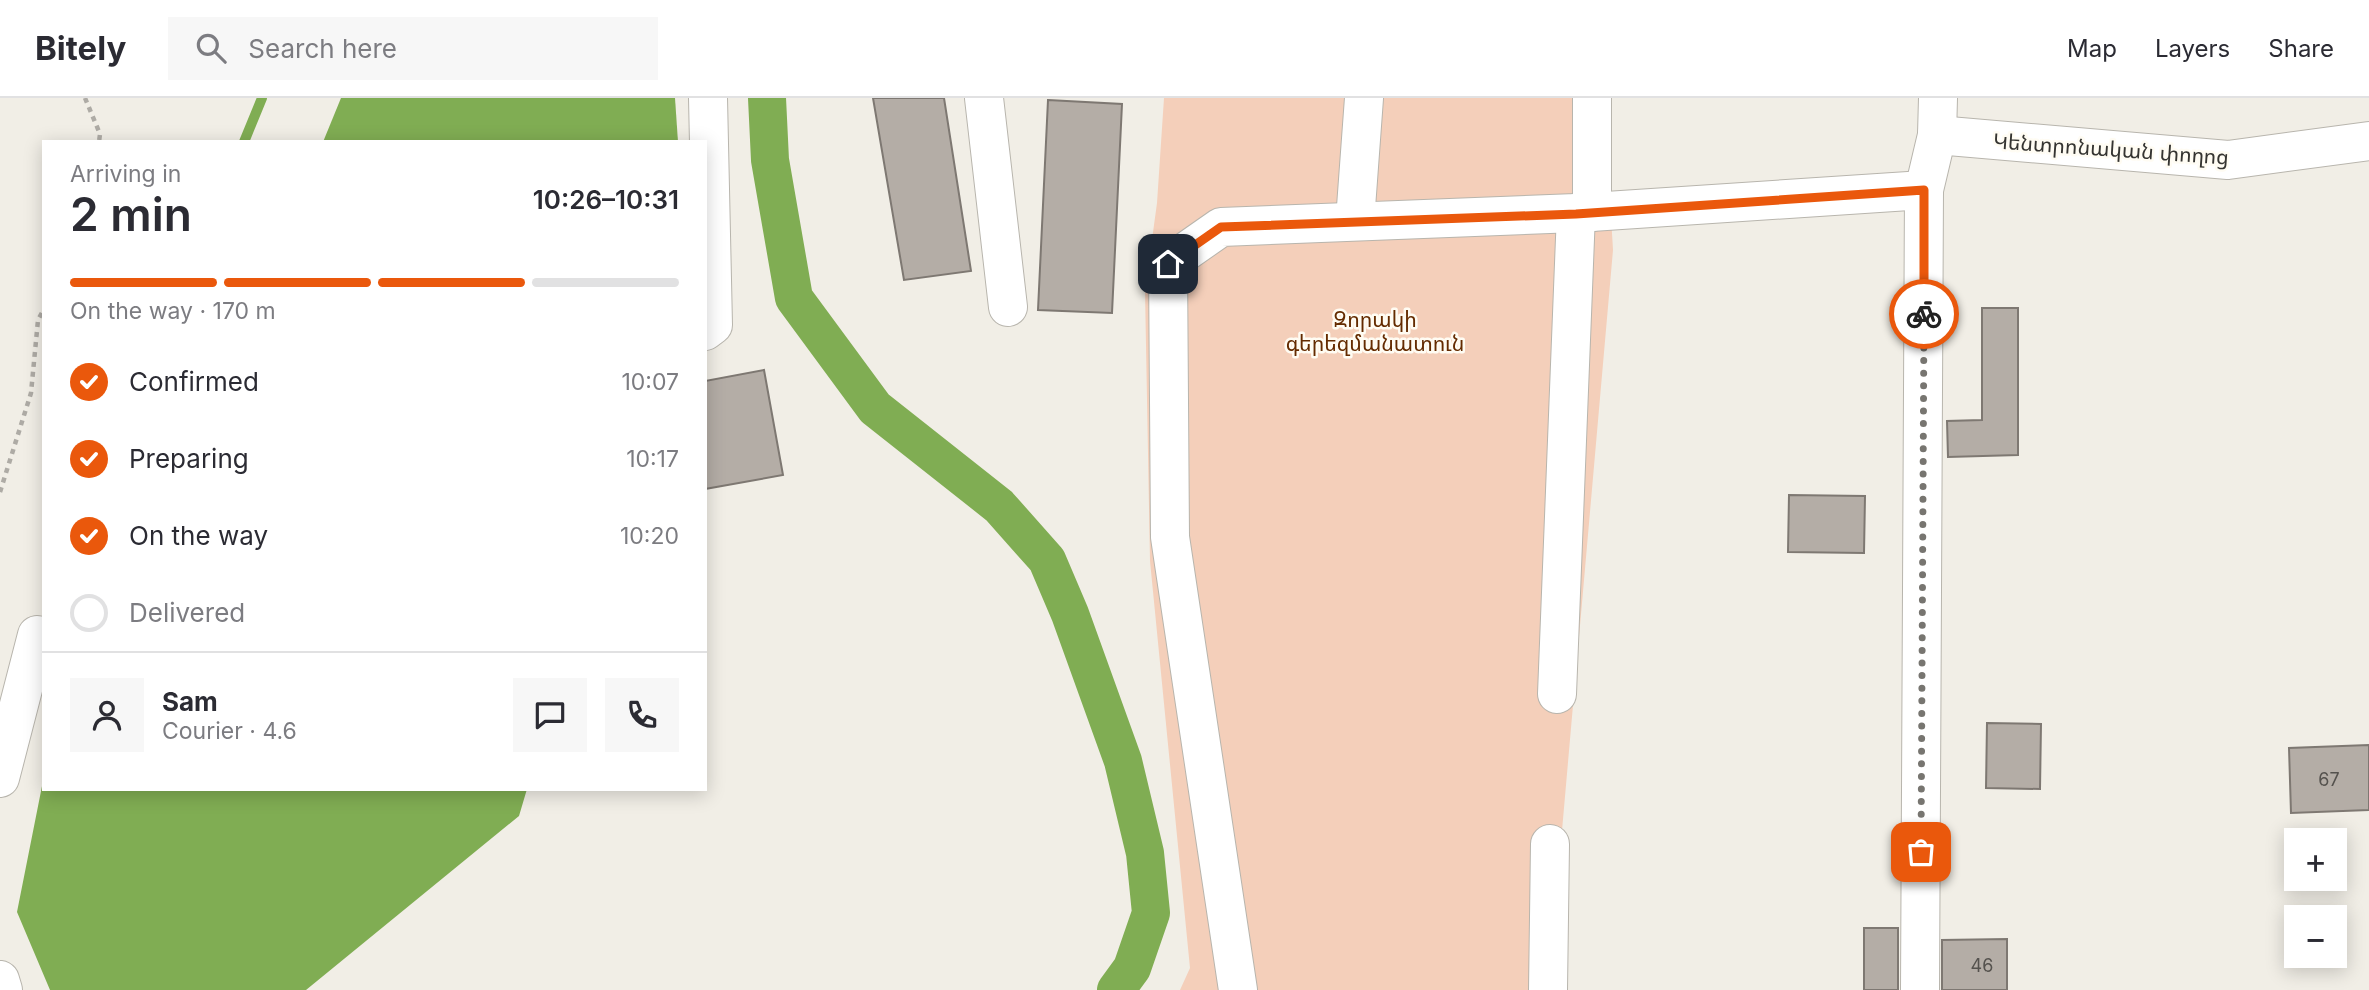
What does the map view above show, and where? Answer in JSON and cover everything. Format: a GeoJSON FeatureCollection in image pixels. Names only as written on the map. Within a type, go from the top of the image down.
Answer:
{"type":"FeatureCollection","features":[{"type":"Feature","properties":{"kind":"street"},"geometry":{"type":"LineString","coordinates":[[707,330],[713,325],[708,98]]}},
{"type":"Feature","properties":{"kind":"street"},"geometry":{"type":"LineString","coordinates":[[984,98],[1008,307]]}},
{"type":"Feature","properties":{"kind":"street"},"geometry":{"type":"LineString","coordinates":[[1355,221],[1363,98]]}},
{"type":"Feature","properties":{"kind":"street"},"geometry":{"type":"LineString","coordinates":[[1557,694],[1592,98]]}},
{"type":"Feature","properties":{"kind":"street"},"geometry":{"type":"LineString","coordinates":[[1920,990],[1924,190],[1937,116]]}},
{"type":"Feature","properties":{"kind":"street","name":"Կենտրոնական փողոց"},"geometry":{"type":"LineString","coordinates":[[1937,116],[2228,160],[2369,141]]}},
{"type":"Feature","properties":{"kind":"street"},"geometry":{"type":"LineString","coordinates":[[1238,990],[1170,537],[1168,264],[1221,227],[1584,213],[1924,190]]}},
{"type":"Feature","properties":{"kind":"street"},"geometry":{"type":"LineString","coordinates":[[0,778],[37,635]]}},
{"type":"Feature","properties":{"kind":"street"},"geometry":{"type":"LineString","coordinates":[[1548,990],[1550,845]]}},
{"type":"Feature","properties":{"kind":"street"},"geometry":{"type":"LineString","coordinates":[[0,980],[3,990]]}},
{"type":"Feature","properties":{"kind":"path"},"geometry":{"type":"LineString","coordinates":[[85,98],[100,134],[99,140]]}},
{"type":"Feature","properties":{"kind":"path"},"geometry":{"type":"LineString","coordinates":[[0,492],[31,393],[38,320],[42,313]]}},
{"type":"Feature","properties":{"kind":"green space","name":"Զորակի գերեզմանատուն"},"geometry":{"type":"Polygon","coordinates":[[[1164,98],[1604,98],[1613,250],[1548,990],[1180,990],[1190,968],[1150,561],[1145,291],[1157,203],[1164,98]]]}},
{"type":"Feature","properties":{"kind":"shaded area"},"geometry":{"type":"Polygon","coordinates":[[[341,98],[675,98],[678,140],[324,140],[341,98]]]}},
{"type":"Feature","properties":{"kind":"shaded area"},"geometry":{"type":"Polygon","coordinates":[[[42,786],[42,791],[526,791],[519,816],[306,990],[50,990],[17,912],[42,786]]]}},
{"type":"Feature","properties":{"kind":"building"},"geometry":{"type":"Polygon","coordinates":[[[873,98],[944,98],[971,271],[904,280],[873,98]]]}},
{"type":"Feature","properties":{"kind":"building"},"geometry":{"type":"Polygon","coordinates":[[[1048,100],[1122,104],[1112,313],[1038,310],[1048,100]]]}},
{"type":"Feature","properties":{"kind":"building"},"geometry":{"type":"Polygon","coordinates":[[[1982,308],[2018,308],[2018,455],[1948,457],[1947,421],[1982,420],[1982,308]]]}},
{"type":"Feature","properties":{"kind":"building"},"geometry":{"type":"Polygon","coordinates":[[[764,370],[783,475],[707,489],[707,381],[764,370]]]}},
{"type":"Feature","properties":{"kind":"building"},"geometry":{"type":"Polygon","coordinates":[[[1789,495],[1865,496],[1864,553],[1788,552],[1789,495]]]}},
{"type":"Feature","properties":{"kind":"building"},"geometry":{"type":"Polygon","coordinates":[[[1987,723],[2041,724],[2040,789],[1986,788],[1987,723]]]}},
{"type":"Feature","properties":{"kind":"building"},"geometry":{"type":"Polygon","coordinates":[[[2369,745],[2369,810],[2291,813],[2289,748],[2369,745]]]}},
{"type":"Feature","properties":{"kind":"building"},"geometry":{"type":"Polygon","coordinates":[[[1864,928],[1898,928],[1898,990],[1864,990],[1864,928]]]}},
{"type":"Feature","properties":{"kind":"building"},"geometry":{"type":"Polygon","coordinates":[[[2007,939],[2007,990],[1942,990],[1942,940],[2007,939]]]}},
{"type":"Feature","properties":{"kind":"waterway"},"geometry":{"type":"LineString","coordinates":[[245,140],[262,98]]}},
{"type":"Feature","properties":{"kind":"waterway"},"geometry":{"type":"LineString","coordinates":[[767,98],[770,160],[794,298],[875,408],[999,506],[1047,560],[1070,614],[1123,761],[1145,853],[1151,913],[1132,968],[1116,990]]}},
{"type":"Feature","properties":{"kind":"way so far"},"geometry":{"type":"LineString","coordinates":[[1921,852],[1924,314]]}},
{"type":"Feature","properties":{"kind":"route"},"geometry":{"type":"LineString","coordinates":[[1168,264],[1221,227],[1576,214],[1924,190],[1924,314]]}}]}
